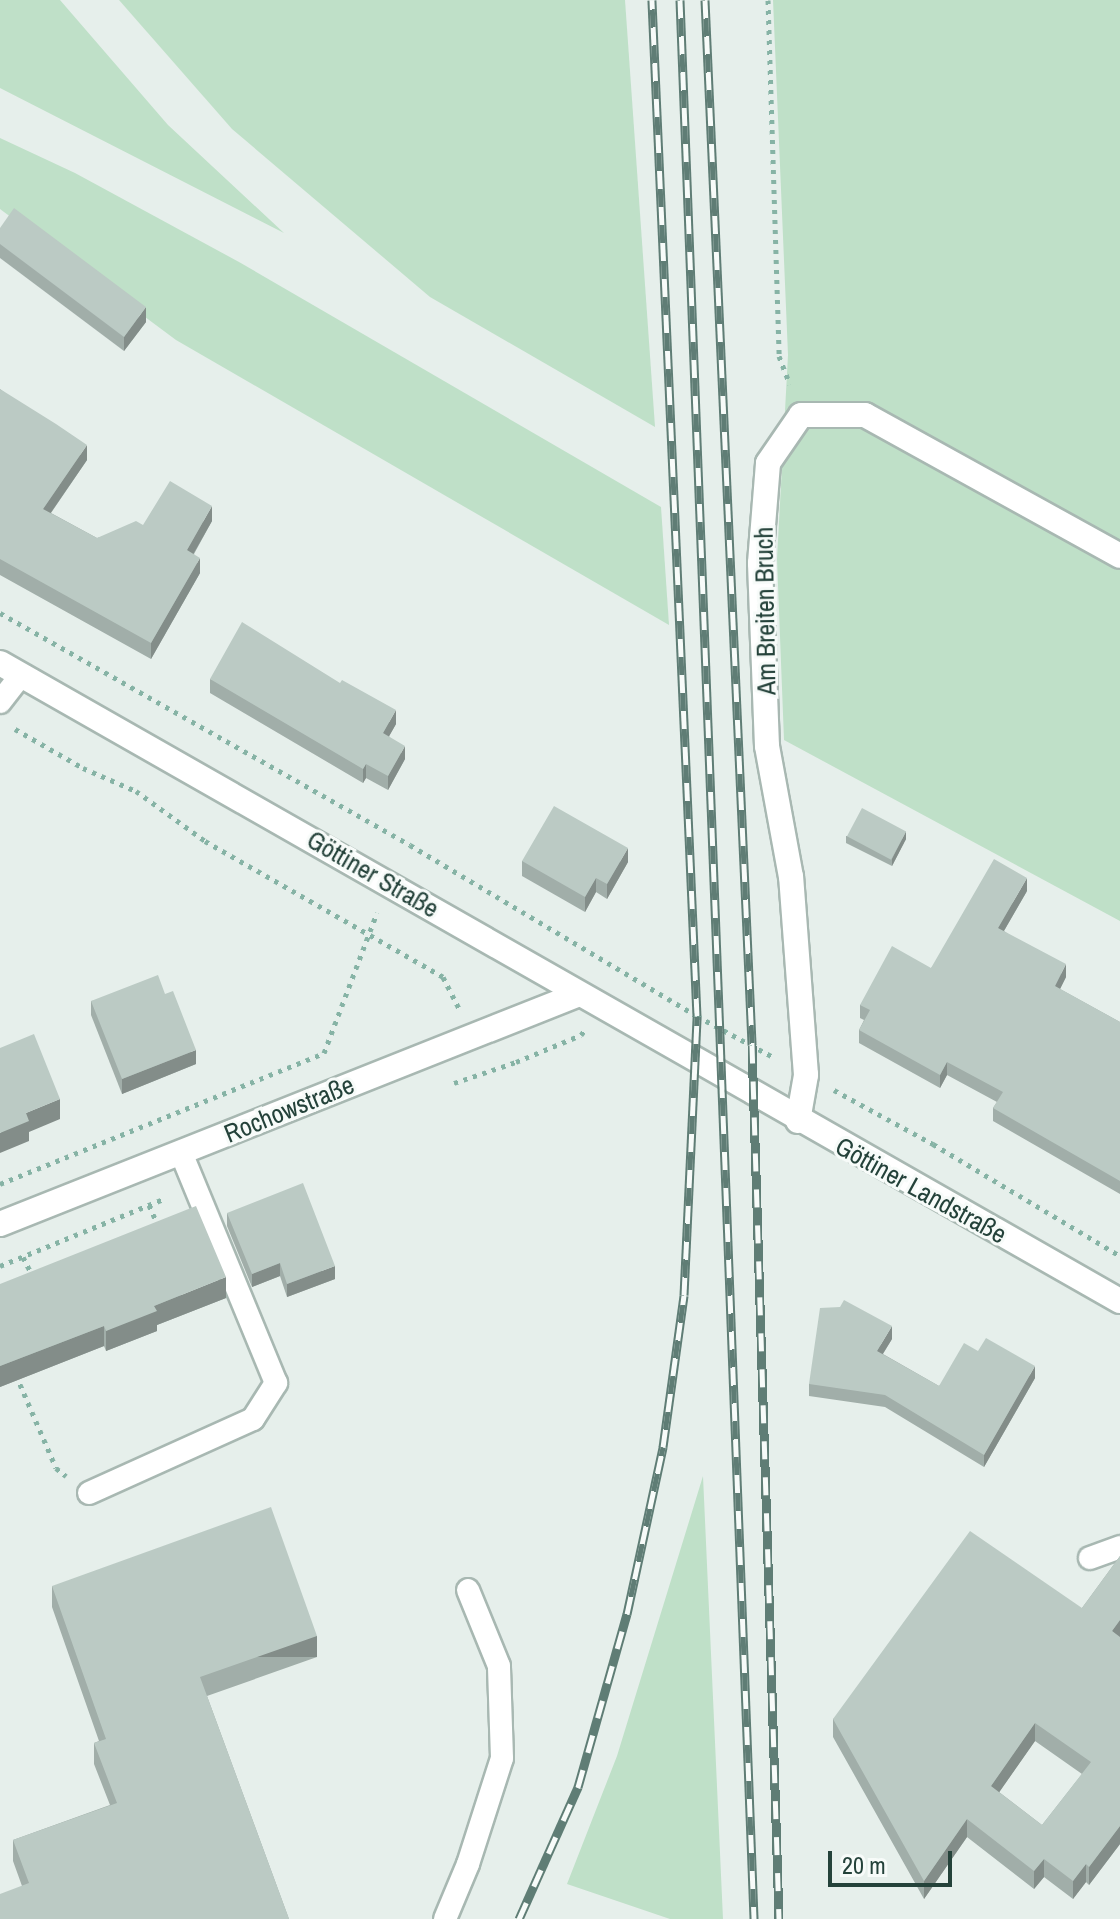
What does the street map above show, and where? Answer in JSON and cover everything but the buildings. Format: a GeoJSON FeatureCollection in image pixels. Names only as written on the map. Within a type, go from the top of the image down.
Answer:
{"type":"FeatureCollection","features":[{"type":"Feature","properties":{"kind":"street"},"geometry":{"type":"LineString","coordinates":[[801,415],[865,415],[1120,556]]}},
{"type":"Feature","properties":{"kind":"street","name":"Am Breiten Bruch"},"geometry":{"type":"LineString","coordinates":[[798,1121],[806,1075],[791,877],[767,746],[760,563],[768,463],[801,415]]}},
{"type":"Feature","properties":{"kind":"street","name":"Göttiner Straße"},"geometry":{"type":"LineString","coordinates":[[10,669],[389,882],[723,1076]]}},
{"type":"Feature","properties":{"kind":"street","name":"Rochowstraße"},"geometry":{"type":"LineString","coordinates":[[0,1224],[579,994]]}},
{"type":"Feature","properties":{"kind":"street","name":"Göttiner Landstraße"},"geometry":{"type":"LineString","coordinates":[[723,1076],[1120,1301]]}},
{"type":"Feature","properties":{"kind":"lane","name":"Göttiner Straße"},"geometry":{"type":"LineString","coordinates":[[0,702],[10,669]]}},
{"type":"Feature","properties":{"kind":"lane"},"geometry":{"type":"LineString","coordinates":[[89,1493],[253,1419],[276,1383],[181,1152]]}},
{"type":"Feature","properties":{"kind":"lane"},"geometry":{"type":"LineString","coordinates":[[1090,1558],[1120,1547]]}},
{"type":"Feature","properties":{"kind":"lane"},"geometry":{"type":"LineString","coordinates":[[445,1919],[468,1864],[502,1758],[499,1666],[468,1590]]}},
{"type":"Feature","properties":{"kind":"path"},"geometry":{"type":"LineString","coordinates":[[768,0],[779,356],[801,415]]}},
{"type":"Feature","properties":{"kind":"path"},"geometry":{"type":"LineString","coordinates":[[0,613],[410,845],[697,1016],[933,1144],[1120,1256]]}},
{"type":"Feature","properties":{"kind":"path"},"geometry":{"type":"LineString","coordinates":[[14,729],[83,768],[136,791],[205,841],[443,977],[474,1036],[516,1062]]}},
{"type":"Feature","properties":{"kind":"path"},"geometry":{"type":"LineString","coordinates":[[0,1184],[324,1053],[389,882],[410,845]]}},
{"type":"Feature","properties":{"kind":"path"},"geometry":{"type":"LineString","coordinates":[[149,1205],[162,1235]]}},
{"type":"Feature","properties":{"kind":"path"},"geometry":{"type":"LineString","coordinates":[[23,1257],[36,1284]]}},
{"type":"Feature","properties":{"kind":"path"},"geometry":{"type":"LineString","coordinates":[[12,1367],[56,1468],[89,1493]]}},
{"type":"Feature","properties":{"kind":"green space"},"geometry":{"type":"Polygon","coordinates":[[[0,0],[60,0],[168,125],[284,233],[0,88],[0,0]]]}},
{"type":"Feature","properties":{"kind":"green space"},"geometry":{"type":"Polygon","coordinates":[[[119,0],[625,0],[655,427],[430,297],[232,129],[119,0]]]}},
{"type":"Feature","properties":{"kind":"green space"},"geometry":{"type":"Polygon","coordinates":[[[773,0],[1120,0],[1120,921],[784,740],[777,559],[788,355],[773,0]]]}},
{"type":"Feature","properties":{"kind":"green space"},"geometry":{"type":"Polygon","coordinates":[[[0,138],[75,173],[239,262],[661,507],[669,625],[176,340],[0,209],[0,138]]]}},
{"type":"Feature","properties":{"kind":"green space"},"geometry":{"type":"Polygon","coordinates":[[[703,1476],[723,1919],[670,1919],[567,1884],[617,1756],[703,1476]]]}},
{"type":"Feature","properties":{"kind":"railway"},"geometry":{"type":"LineString","coordinates":[[519,1919],[578,1787],[627,1614],[663,1447],[684,1295],[697,1016],[652,0]]}},
{"type":"Feature","properties":{"kind":"railway"},"geometry":{"type":"LineString","coordinates":[[680,0],[754,1919]]}},
{"type":"Feature","properties":{"kind":"railway"},"geometry":{"type":"LineString","coordinates":[[705,0],[752,1045],[779,1919]]}}]}
